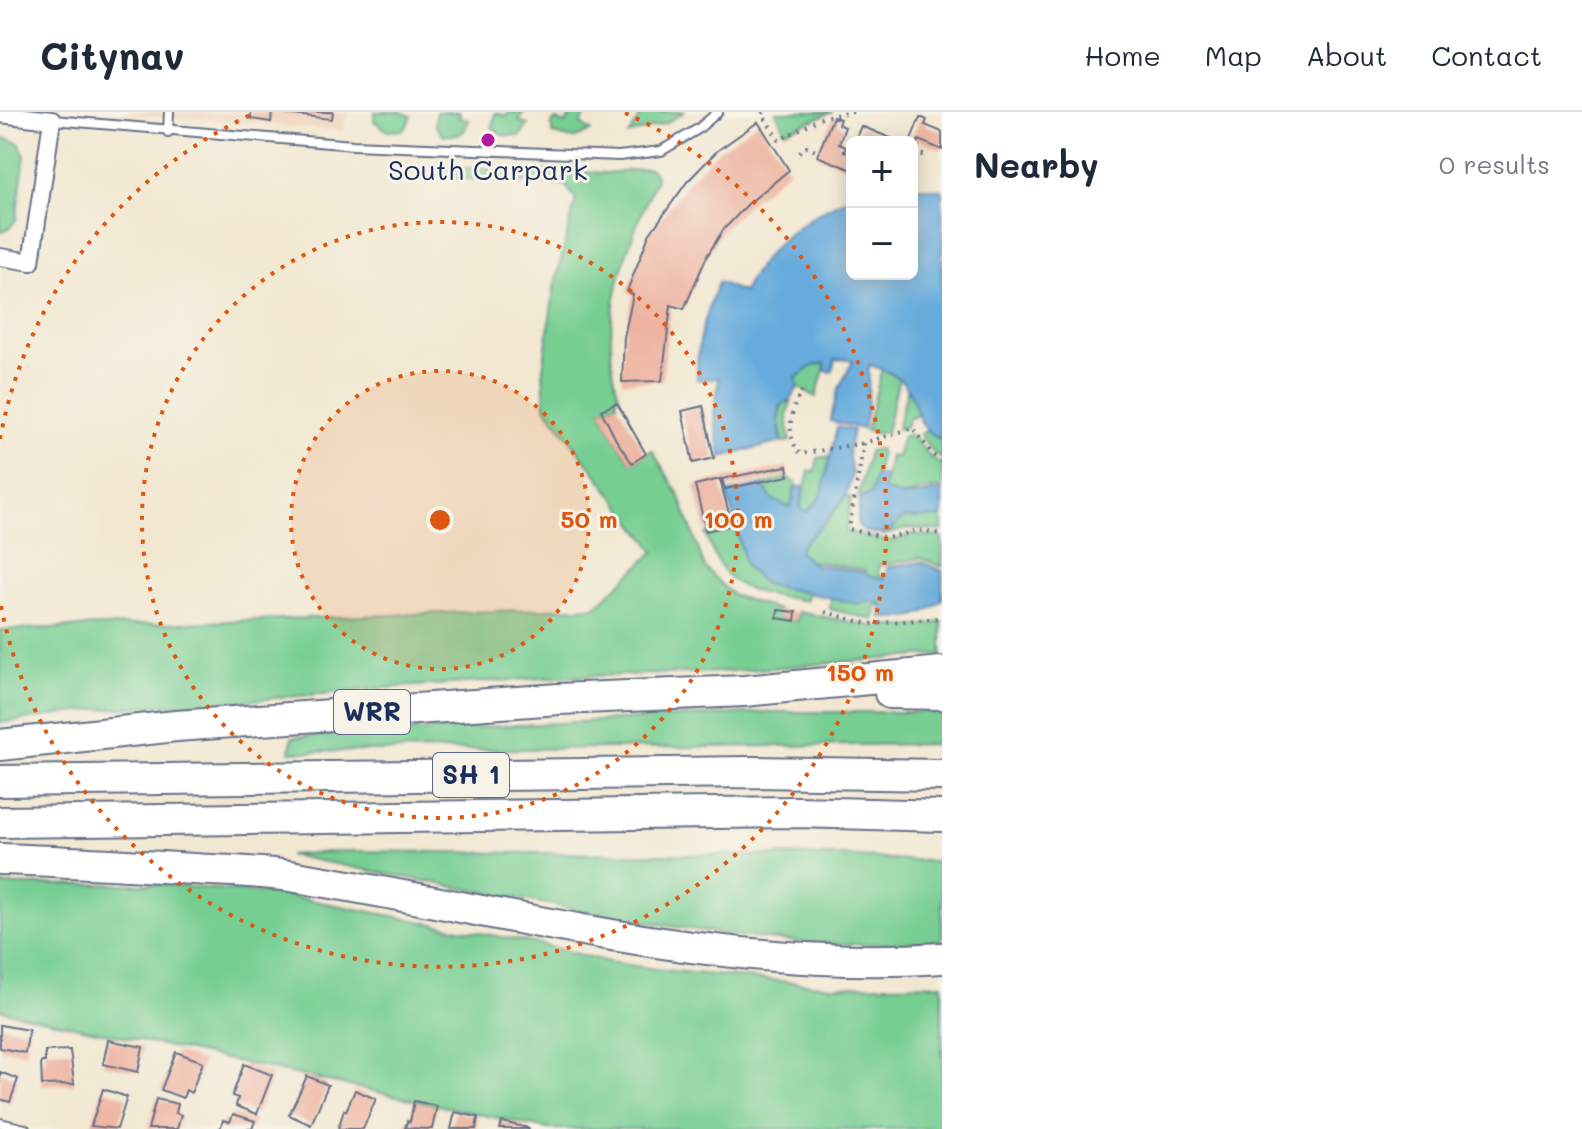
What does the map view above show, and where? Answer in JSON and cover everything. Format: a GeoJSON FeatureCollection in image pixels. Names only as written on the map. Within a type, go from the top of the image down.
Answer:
{"type":"FeatureCollection","features":[{"type":"Feature","properties":{"kind":"highway"},"geometry":{"type":"LineString","coordinates":[[744,691],[942,672]]}},
{"type":"Feature","properties":{"kind":"highway","name":"WRR"},"geometry":{"type":"LineString","coordinates":[[0,745],[176,726],[559,699],[744,691],[942,694]]}},
{"type":"Feature","properties":{"kind":"highway","name":"SH 1"},"geometry":{"type":"LineString","coordinates":[[0,781],[751,772],[942,775]]}},
{"type":"Feature","properties":{"kind":"highway","name":"SH 1"},"geometry":{"type":"LineString","coordinates":[[0,822],[797,812],[942,816]]}},
{"type":"Feature","properties":{"kind":"highway"},"geometry":{"type":"LineString","coordinates":[[0,859],[286,875],[673,945],[753,955],[840,960],[942,958]]}},
{"type":"Feature","properties":{"kind":"street"},"geometry":{"type":"LineString","coordinates":[[0,114],[52,120],[31,262],[0,257]]}},
{"type":"Feature","properties":{"kind":"lane"},"geometry":{"type":"LineString","coordinates":[[168,132],[169,112]]}},
{"type":"Feature","properties":{"kind":"lane"},"geometry":{"type":"LineString","coordinates":[[52,120],[353,145],[619,156],[661,151],[698,129],[718,112]]}},
{"type":"Feature","properties":{"kind":"lane"},"geometry":{"type":"LineString","coordinates":[[0,1123],[25,1129]]}},
{"type":"Feature","properties":{"kind":"path"},"geometry":{"type":"LineString","coordinates":[[764,112],[762,114],[779,140],[823,117],[854,112]]}},
{"type":"Feature","properties":{"kind":"path"},"geometry":{"type":"LineString","coordinates":[[799,152],[807,147],[818,152]]}},
{"type":"Feature","properties":{"kind":"path"},"geometry":{"type":"LineString","coordinates":[[918,153],[926,156]]}},
{"type":"Feature","properties":{"kind":"path"},"geometry":{"type":"LineString","coordinates":[[802,391],[792,407],[790,419],[796,450],[800,454],[864,443],[913,428],[922,444],[942,461]]}},
{"type":"Feature","properties":{"kind":"path"},"geometry":{"type":"LineString","coordinates":[[864,443],[849,529],[887,538],[918,530],[942,534]]}},
{"type":"Feature","properties":{"kind":"path"},"geometry":{"type":"LineString","coordinates":[[825,612],[869,624],[942,618]]}},
{"type":"Feature","properties":{"kind":"shaded area"},"geometry":{"type":"Polygon","coordinates":[[[105,112],[348,112],[344,131],[105,112]]]}},
{"type":"Feature","properties":{"kind":"green space"},"geometry":{"type":"Polygon","coordinates":[[[375,112],[401,112],[411,116],[402,130],[388,131],[374,121],[375,112]]]}},
{"type":"Feature","properties":{"kind":"green space"},"geometry":{"type":"Polygon","coordinates":[[[436,112],[460,112],[459,117],[469,120],[464,131],[458,135],[443,135],[435,125],[436,112]]]}},
{"type":"Feature","properties":{"kind":"green space"},"geometry":{"type":"Polygon","coordinates":[[[509,112],[523,112],[519,121],[528,125],[520,136],[502,135],[492,127],[495,113],[507,116],[509,112]]]}},
{"type":"Feature","properties":{"kind":"green space"},"geometry":{"type":"Polygon","coordinates":[[[572,112],[587,112],[581,124],[591,131],[573,139],[552,134],[552,123],[556,120],[566,124],[572,112]]]}},
{"type":"Feature","properties":{"kind":"green space"},"geometry":{"type":"Polygon","coordinates":[[[643,112],[684,112],[666,123],[628,135],[643,112]]]}},
{"type":"Feature","properties":{"kind":"green space"},"geometry":{"type":"Polygon","coordinates":[[[776,112],[833,112],[785,131],[776,112]]]}},
{"type":"Feature","properties":{"kind":"green space"},"geometry":{"type":"Polygon","coordinates":[[[0,137],[19,143],[25,155],[16,220],[0,232],[0,137]]]}},
{"type":"Feature","properties":{"kind":"green space"},"geometry":{"type":"Polygon","coordinates":[[[438,167],[607,173],[649,168],[655,173],[656,179],[625,258],[613,313],[613,368],[619,396],[616,397],[617,403],[601,410],[616,440],[632,463],[652,450],[680,497],[705,568],[732,595],[778,610],[778,618],[796,621],[798,612],[873,626],[918,626],[942,622],[942,654],[720,672],[560,677],[397,687],[231,702],[99,709],[0,723],[0,630],[595,607],[655,551],[545,407],[543,370],[554,288],[576,199],[565,185],[434,177],[438,167]]]}},
{"type":"Feature","properties":{"kind":"green space"},"geometry":{"type":"Polygon","coordinates":[[[826,363],[816,397],[798,387],[796,378],[813,366],[826,363]]]}},
{"type":"Feature","properties":{"kind":"green space"},"geometry":{"type":"Polygon","coordinates":[[[882,369],[899,378],[886,432],[876,433],[866,431],[882,369]]]}},
{"type":"Feature","properties":{"kind":"green space"},"geometry":{"type":"Polygon","coordinates":[[[908,387],[918,410],[916,416],[908,419],[906,427],[897,429],[908,387]]]}},
{"type":"Feature","properties":{"kind":"green space"},"geometry":{"type":"Polygon","coordinates":[[[783,402],[791,402],[787,415],[790,441],[783,443],[778,419],[783,402]]]}},
{"type":"Feature","properties":{"kind":"green space"},"geometry":{"type":"Polygon","coordinates":[[[927,430],[942,440],[942,459],[920,434],[927,430]]]}},
{"type":"Feature","properties":{"kind":"green space"},"geometry":{"type":"Polygon","coordinates":[[[903,436],[915,437],[928,455],[942,465],[942,488],[901,497],[883,489],[890,456],[897,457],[903,436]]]}},
{"type":"Feature","properties":{"kind":"green space"},"geometry":{"type":"Polygon","coordinates":[[[879,449],[881,453],[871,494],[858,497],[869,451],[879,449]]]}},
{"type":"Feature","properties":{"kind":"green space"},"geometry":{"type":"Polygon","coordinates":[[[831,456],[821,497],[807,512],[800,509],[809,471],[815,472],[818,458],[831,456]]]}},
{"type":"Feature","properties":{"kind":"green space"},"geometry":{"type":"Polygon","coordinates":[[[788,478],[796,483],[791,506],[788,507],[771,499],[763,485],[788,478]]]}},
{"type":"Feature","properties":{"kind":"green space"},"geometry":{"type":"Polygon","coordinates":[[[846,497],[851,497],[846,531],[891,541],[913,534],[942,537],[942,567],[921,558],[879,565],[878,575],[884,576],[883,579],[868,576],[864,570],[813,561],[813,564],[799,552],[801,546],[846,497]]]}},
{"type":"Feature","properties":{"kind":"green space"},"geometry":{"type":"Polygon","coordinates":[[[942,517],[942,531],[910,528],[884,535],[904,518],[942,517]]]}},
{"type":"Feature","properties":{"kind":"green space"},"geometry":{"type":"Polygon","coordinates":[[[736,526],[745,559],[756,576],[763,582],[808,591],[806,601],[755,591],[731,579],[713,554],[706,534],[736,526]]]}},
{"type":"Feature","properties":{"kind":"green space"},"geometry":{"type":"Polygon","coordinates":[[[831,598],[860,604],[864,601],[883,603],[883,606],[876,605],[874,620],[830,609],[831,598]]]}},
{"type":"Feature","properties":{"kind":"green space"},"geometry":{"type":"Polygon","coordinates":[[[769,712],[942,712],[942,744],[290,752],[292,737],[769,712]]]}},
{"type":"Feature","properties":{"kind":"green space"},"geometry":{"type":"Polygon","coordinates":[[[344,851],[841,856],[942,862],[942,940],[851,944],[757,938],[619,917],[288,855],[344,851]]]}},
{"type":"Feature","properties":{"kind":"green space"},"geometry":{"type":"Polygon","coordinates":[[[155,884],[278,894],[539,944],[609,962],[662,970],[832,986],[942,984],[942,1129],[548,1129],[0,1010],[0,885],[155,884]]]}},
{"type":"Feature","properties":{"kind":"water"},"geometry":{"type":"Polygon","coordinates":[[[918,187],[942,190],[942,440],[921,422],[910,391],[902,382],[869,365],[868,403],[863,429],[830,421],[838,390],[853,361],[846,359],[835,360],[832,372],[825,371],[825,363],[813,366],[796,378],[798,387],[790,400],[781,405],[778,419],[782,442],[721,457],[714,414],[719,378],[697,380],[702,330],[718,282],[743,292],[752,275],[775,247],[818,213],[846,199],[846,280],[918,280],[918,187]]]}},
{"type":"Feature","properties":{"kind":"water"},"geometry":{"type":"Polygon","coordinates":[[[837,427],[853,430],[848,451],[852,475],[847,493],[829,519],[801,545],[799,552],[813,564],[885,579],[887,567],[921,562],[942,571],[942,600],[921,614],[881,618],[882,603],[864,601],[860,604],[764,584],[746,567],[727,493],[763,485],[772,499],[788,507],[791,506],[796,486],[804,487],[800,509],[807,512],[821,497],[837,427]]]}},
{"type":"Feature","properties":{"kind":"water"},"geometry":{"type":"Polygon","coordinates":[[[876,474],[885,476],[883,489],[901,497],[942,491],[942,517],[904,518],[884,535],[864,531],[857,524],[860,499],[871,494],[876,474]]]}},
{"type":"Feature","properties":{"kind":"building"},"geometry":{"type":"Polygon","coordinates":[[[251,112],[272,112],[271,122],[251,119],[251,112]]]}},
{"type":"Feature","properties":{"kind":"building"},"geometry":{"type":"Polygon","coordinates":[[[285,112],[333,112],[332,119],[285,112]]]}},
{"type":"Feature","properties":{"kind":"building"},"geometry":{"type":"Polygon","coordinates":[[[833,117],[840,119],[838,124],[845,127],[839,144],[846,147],[846,168],[817,156],[833,117]]]}},
{"type":"Feature","properties":{"kind":"building"},"geometry":{"type":"Polygon","coordinates":[[[920,117],[927,120],[925,125],[942,132],[942,150],[919,140],[918,142],[918,136],[912,136],[920,117]]]}},
{"type":"Feature","properties":{"kind":"building"},"geometry":{"type":"Polygon","coordinates":[[[758,122],[789,170],[748,204],[723,230],[707,256],[684,309],[671,305],[662,381],[622,382],[624,337],[633,295],[627,291],[649,235],[687,182],[717,151],[758,122]]]}},
{"type":"Feature","properties":{"kind":"building"},"geometry":{"type":"Polygon","coordinates":[[[861,126],[885,136],[857,136],[861,126]]]}},
{"type":"Feature","properties":{"kind":"building"},"geometry":{"type":"Polygon","coordinates":[[[617,403],[646,454],[632,463],[601,410],[617,403]]]}},
{"type":"Feature","properties":{"kind":"building"},"geometry":{"type":"Polygon","coordinates":[[[703,406],[714,458],[693,463],[682,411],[703,406]]]}},
{"type":"Feature","properties":{"kind":"building"},"geometry":{"type":"Polygon","coordinates":[[[787,466],[789,476],[725,489],[722,479],[787,466]]]}},
{"type":"Feature","properties":{"kind":"building"},"geometry":{"type":"Polygon","coordinates":[[[720,479],[732,525],[706,531],[695,485],[720,479]]]}},
{"type":"Feature","properties":{"kind":"building"},"geometry":{"type":"Polygon","coordinates":[[[778,610],[796,612],[795,621],[777,618],[778,610]]]}},
{"type":"Feature","properties":{"kind":"building"},"geometry":{"type":"Polygon","coordinates":[[[0,1025],[29,1030],[25,1053],[0,1048],[0,1025]]]}},
{"type":"Feature","properties":{"kind":"building"},"geometry":{"type":"Polygon","coordinates":[[[108,1040],[143,1047],[138,1072],[103,1064],[108,1040]]]}},
{"type":"Feature","properties":{"kind":"building"},"geometry":{"type":"Polygon","coordinates":[[[70,1050],[74,1084],[42,1085],[41,1062],[45,1062],[45,1051],[70,1050]]]}},
{"type":"Feature","properties":{"kind":"building"},"geometry":{"type":"Polygon","coordinates":[[[176,1052],[203,1062],[191,1093],[186,1090],[183,1098],[161,1090],[176,1052]]]}},
{"type":"Feature","properties":{"kind":"building"},"geometry":{"type":"Polygon","coordinates":[[[244,1064],[272,1075],[257,1114],[236,1106],[238,1098],[232,1096],[244,1064]]]}},
{"type":"Feature","properties":{"kind":"building"},"geometry":{"type":"Polygon","coordinates":[[[0,1072],[18,1079],[10,1102],[0,1099],[0,1072]]]}},
{"type":"Feature","properties":{"kind":"building"},"geometry":{"type":"Polygon","coordinates":[[[307,1076],[328,1085],[311,1125],[289,1115],[307,1076]]]}},
{"type":"Feature","properties":{"kind":"building"},"geometry":{"type":"Polygon","coordinates":[[[103,1089],[127,1097],[117,1129],[91,1126],[103,1089]]]}},
{"type":"Feature","properties":{"kind":"building"},"geometry":{"type":"Polygon","coordinates":[[[355,1090],[376,1099],[363,1129],[338,1129],[344,1110],[355,1090]]]}},
{"type":"Feature","properties":{"kind":"building"},"geometry":{"type":"Polygon","coordinates":[[[156,1099],[178,1104],[176,1113],[181,1115],[177,1129],[148,1129],[156,1099]]]}},
{"type":"Feature","properties":{"kind":"building"},"geometry":{"type":"Polygon","coordinates":[[[414,1101],[437,1106],[432,1129],[405,1128],[407,1121],[410,1122],[414,1101]]]}},
{"type":"Feature","properties":{"kind":"building"},"geometry":{"type":"Polygon","coordinates":[[[455,1112],[478,1117],[476,1129],[451,1129],[455,1112]]]}},
{"type":"Feature","properties":{"kind":"building"},"geometry":{"type":"Polygon","coordinates":[[[233,1114],[255,1121],[252,1129],[220,1129],[223,1120],[230,1122],[233,1114]]]}},
{"type":"Feature","properties":{"kind":"building"},"geometry":{"type":"Polygon","coordinates":[[[502,1122],[529,1128],[529,1129],[500,1129],[502,1122]]]}},
{"type":"Feature","properties":{"kind":"place","name":"South Carpark"},"geometry":{"type":"Point","coordinates":[488,140]}}]}
